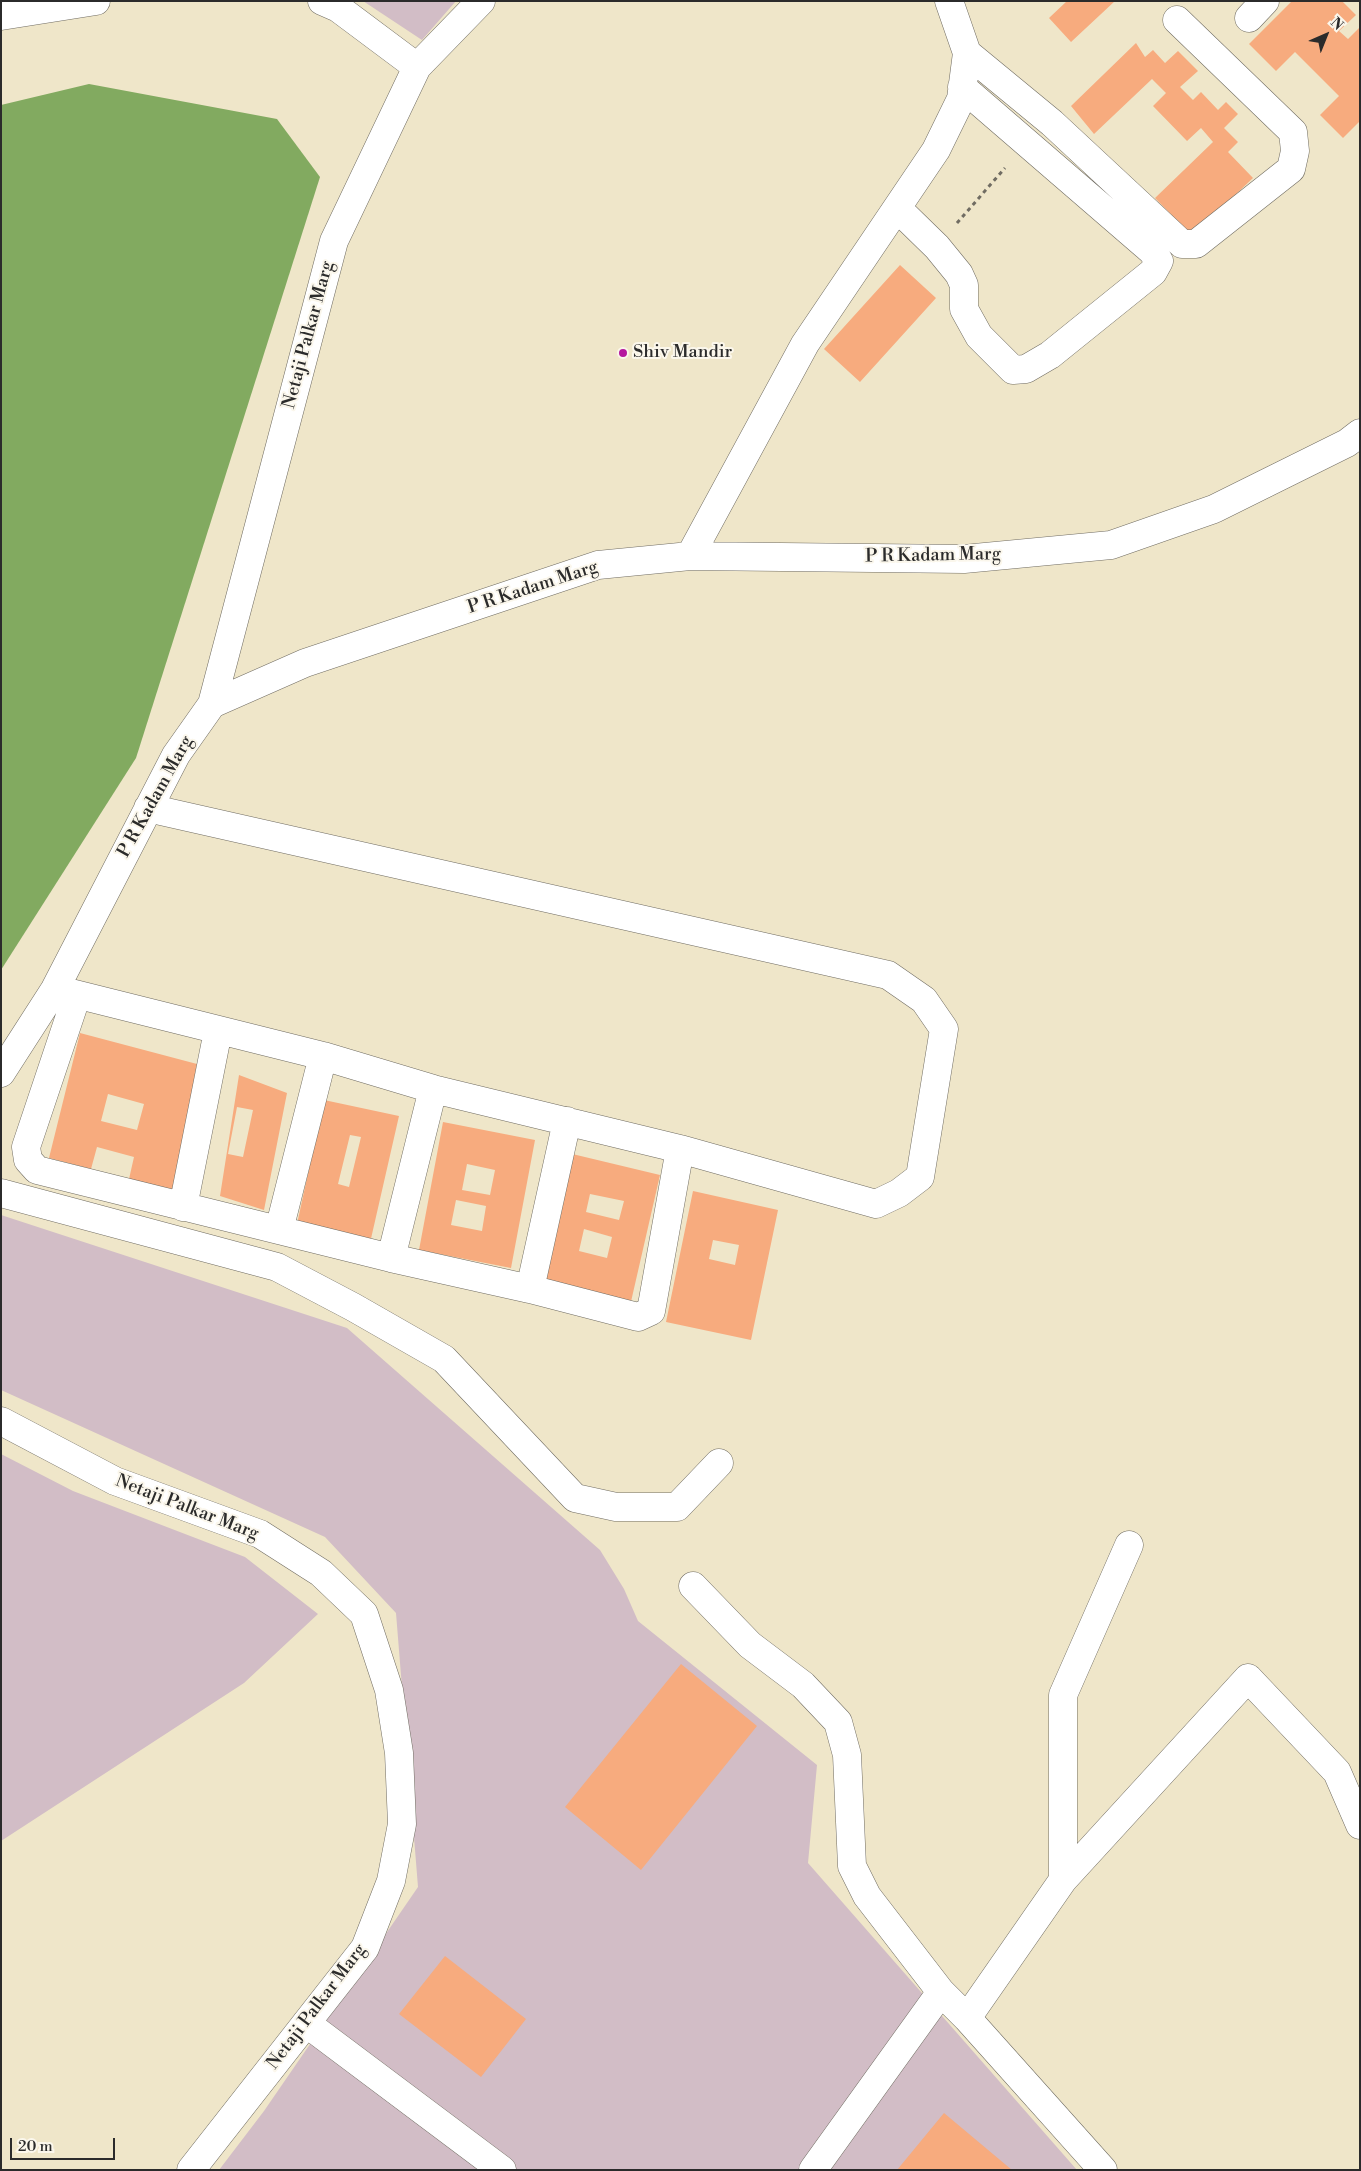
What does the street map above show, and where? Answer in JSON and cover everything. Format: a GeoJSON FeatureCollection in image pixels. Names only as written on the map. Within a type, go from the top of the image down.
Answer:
{"type":"FeatureCollection","features":[{"type":"Feature","properties":{"kind":"street"},"geometry":{"type":"LineString","coordinates":[[1,16],[96,1]]}},
{"type":"Feature","properties":{"kind":"street"},"geometry":{"type":"LineString","coordinates":[[322,1],[338,8],[417,67]]}},
{"type":"Feature","properties":{"kind":"street","name":"Netaji Palkar Marg"},"geometry":{"type":"LineString","coordinates":[[212,704],[334,241],[417,67],[481,1]]}},
{"type":"Feature","properties":{"kind":"street"},"geometry":{"type":"LineString","coordinates":[[690,556],[805,344],[936,150],[961,99],[967,53],[949,1]]}},
{"type":"Feature","properties":{"kind":"street"},"geometry":{"type":"LineString","coordinates":[[967,53],[1052,123],[1182,244],[1196,244],[1291,169],[1295,152],[1293,132],[1177,20]]}},
{"type":"Feature","properties":{"kind":"street"},"geometry":{"type":"LineString","coordinates":[[896,208],[936,247],[959,274],[964,285],[964,309],[979,336],[1013,370],[1026,368],[1050,355],[1153,272],[1159,261],[1152,251],[962,87]]}},
{"type":"Feature","properties":{"kind":"street","name":"P R Kadam Marg"},"geometry":{"type":"LineString","coordinates":[[1,1073],[66,992],[148,808],[176,755],[212,704],[305,663],[598,565],[690,556],[964,559],[1111,544],[1214,509],[1347,443],[1360,433]]}},
{"type":"Feature","properties":{"kind":"street"},"geometry":{"type":"LineString","coordinates":[[148,808],[888,975],[924,1000],[944,1030],[920,1177],[899,1193],[876,1204],[680,1149],[433,1089],[323,1056],[66,992],[26,1147],[28,1160],[37,1170],[391,1258],[530,1289],[638,1317],[651,1311],[680,1149]]}},
{"type":"Feature","properties":{"kind":"street"},"geometry":{"type":"LineString","coordinates":[[183,1206],[218,1031]]}},
{"type":"Feature","properties":{"kind":"street"},"geometry":{"type":"LineString","coordinates":[[279,1230],[323,1056]]}},
{"type":"Feature","properties":{"kind":"street"},"geometry":{"type":"LineString","coordinates":[[391,1258],[433,1089]]}},
{"type":"Feature","properties":{"kind":"street"},"geometry":{"type":"LineString","coordinates":[[530,1289],[567,1121]]}},
{"type":"Feature","properties":{"kind":"street"},"geometry":{"type":"LineString","coordinates":[[1,1193],[277,1267],[354,1307],[444,1360],[575,1498],[616,1507],[677,1507],[719,1464]]}},
{"type":"Feature","properties":{"kind":"street","name":"Netaji Palkar Marg"},"geometry":{"type":"LineString","coordinates":[[1,1421],[115,1481],[260,1534],[321,1574],[364,1614],[389,1690],[399,1753],[402,1824],[391,1881],[365,1948],[191,2170]]}},
{"type":"Feature","properties":{"kind":"street"},"geometry":{"type":"LineString","coordinates":[[1063,1880],[1063,1695],[1129,1545]]}},
{"type":"Feature","properties":{"kind":"street"},"geometry":{"type":"LineString","coordinates":[[693,1586],[750,1645],[803,1685],[838,1722],[847,1755],[852,1866],[867,1896],[941,1992],[967,2018],[1103,2170]]}},
{"type":"Feature","properties":{"kind":"street"},"geometry":{"type":"LineString","coordinates":[[967,2018],[1063,1880],[1248,1678],[1337,1772],[1360,1825]]}},
{"type":"Feature","properties":{"kind":"street"},"geometry":{"type":"LineString","coordinates":[[813,2170],[941,1992]]}},
{"type":"Feature","properties":{"kind":"street"},"geometry":{"type":"LineString","coordinates":[[306,2023],[502,2170]]}},
{"type":"Feature","properties":{"kind":"path"},"geometry":{"type":"LineString","coordinates":[[936,247],[1027,142]]}},
{"type":"Feature","properties":{"kind":"shaded area"},"geometry":{"type":"Polygon","coordinates":[[[363,1],[456,1],[422,40],[363,1]]]}},
{"type":"Feature","properties":{"kind":"shaded area"},"geometry":{"type":"Polygon","coordinates":[[[1,1215],[347,1328],[600,1550],[624,1589],[638,1621],[817,1765],[808,1863],[1077,2170],[219,2170],[264,2111],[418,1887],[396,1613],[325,1537],[1,1390],[1,1215]]]}},
{"type":"Feature","properties":{"kind":"shaded area"},"geometry":{"type":"Polygon","coordinates":[[[1,1454],[73,1491],[245,1557],[318,1614],[244,1683],[1,1841],[1,1454]]]}},
{"type":"Feature","properties":{"kind":"green space"},"geometry":{"type":"Polygon","coordinates":[[[89,84],[277,119],[320,177],[136,758],[1,970],[1,105],[89,84]]]}},
{"type":"Feature","properties":{"kind":"building"},"geometry":{"type":"Polygon","coordinates":[[[1067,1],[1115,1],[1071,42],[1049,18],[1067,1]]]}},
{"type":"Feature","properties":{"kind":"building"},"geometry":{"type":"Polygon","coordinates":[[[1292,1],[1342,1],[1356,15],[1339,31],[1348,39],[1360,27],[1360,121],[1343,138],[1320,115],[1339,96],[1295,52],[1276,71],[1249,44],[1292,1]]]}},
{"type":"Feature","properties":{"kind":"building"},"geometry":{"type":"Polygon","coordinates":[[[1136,43],[1145,57],[1153,50],[1165,63],[1178,51],[1198,71],[1180,87],[1193,100],[1201,92],[1218,110],[1226,102],[1238,114],[1224,128],[1238,142],[1228,152],[1253,178],[1192,236],[1155,198],[1213,142],[1201,128],[1187,141],[1153,106],[1166,93],[1152,79],[1094,134],[1071,106],[1136,43]]]}},
{"type":"Feature","properties":{"kind":"building"},"geometry":{"type":"Polygon","coordinates":[[[900,265],[936,298],[860,382],[824,349],[900,265]]]}},
{"type":"Feature","properties":{"kind":"building"},"geometry":{"type":"Polygon","coordinates":[[[80,1033],[197,1064],[175,1191],[129,1179],[134,1157],[97,1147],[91,1169],[49,1158],[80,1033]],[[108,1094],[101,1121],[137,1130],[144,1104],[108,1094]]]}},
{"type":"Feature","properties":{"kind":"building"},"geometry":{"type":"Polygon","coordinates":[[[239,1075],[287,1093],[264,1210],[220,1196],[239,1075]],[[237,1107],[228,1154],[243,1157],[253,1110],[237,1107]]]}},
{"type":"Feature","properties":{"kind":"building"},"geometry":{"type":"Polygon","coordinates":[[[324,1100],[399,1116],[370,1243],[297,1224],[324,1100]],[[350,1135],[338,1184],[349,1187],[361,1137],[350,1135]]]}},
{"type":"Feature","properties":{"kind":"building"},"geometry":{"type":"Polygon","coordinates":[[[443,1122],[535,1140],[511,1268],[419,1250],[443,1122]],[[467,1164],[462,1190],[490,1195],[495,1170],[467,1164]],[[456,1200],[451,1225],[482,1231],[486,1206],[456,1200]]]}},
{"type":"Feature","properties":{"kind":"building"},"geometry":{"type":"Polygon","coordinates":[[[564,1152],[660,1175],[630,1306],[544,1281],[564,1152]],[[590,1194],[586,1212],[619,1220],[624,1201],[590,1194]],[[584,1229],[579,1251],[607,1258],[612,1237],[584,1229]]]}},
{"type":"Feature","properties":{"kind":"building"},"geometry":{"type":"Polygon","coordinates":[[[693,1191],[778,1210],[751,1340],[666,1322],[693,1191]],[[713,1240],[709,1259],[735,1265],[739,1245],[713,1240]]]}},
{"type":"Feature","properties":{"kind":"building"},"geometry":{"type":"Polygon","coordinates":[[[681,1664],[757,1726],[641,1870],[565,1807],[681,1664]]]}},
{"type":"Feature","properties":{"kind":"building"},"geometry":{"type":"Polygon","coordinates":[[[445,1956],[526,2019],[481,2077],[399,2014],[445,1956]]]}},
{"type":"Feature","properties":{"kind":"building"},"geometry":{"type":"Polygon","coordinates":[[[944,2113],[1012,2170],[897,2170],[944,2113]]]}},
{"type":"Feature","properties":{"kind":"place","name":"Shiv Mandir"},"geometry":{"type":"Point","coordinates":[623,353]}}]}
